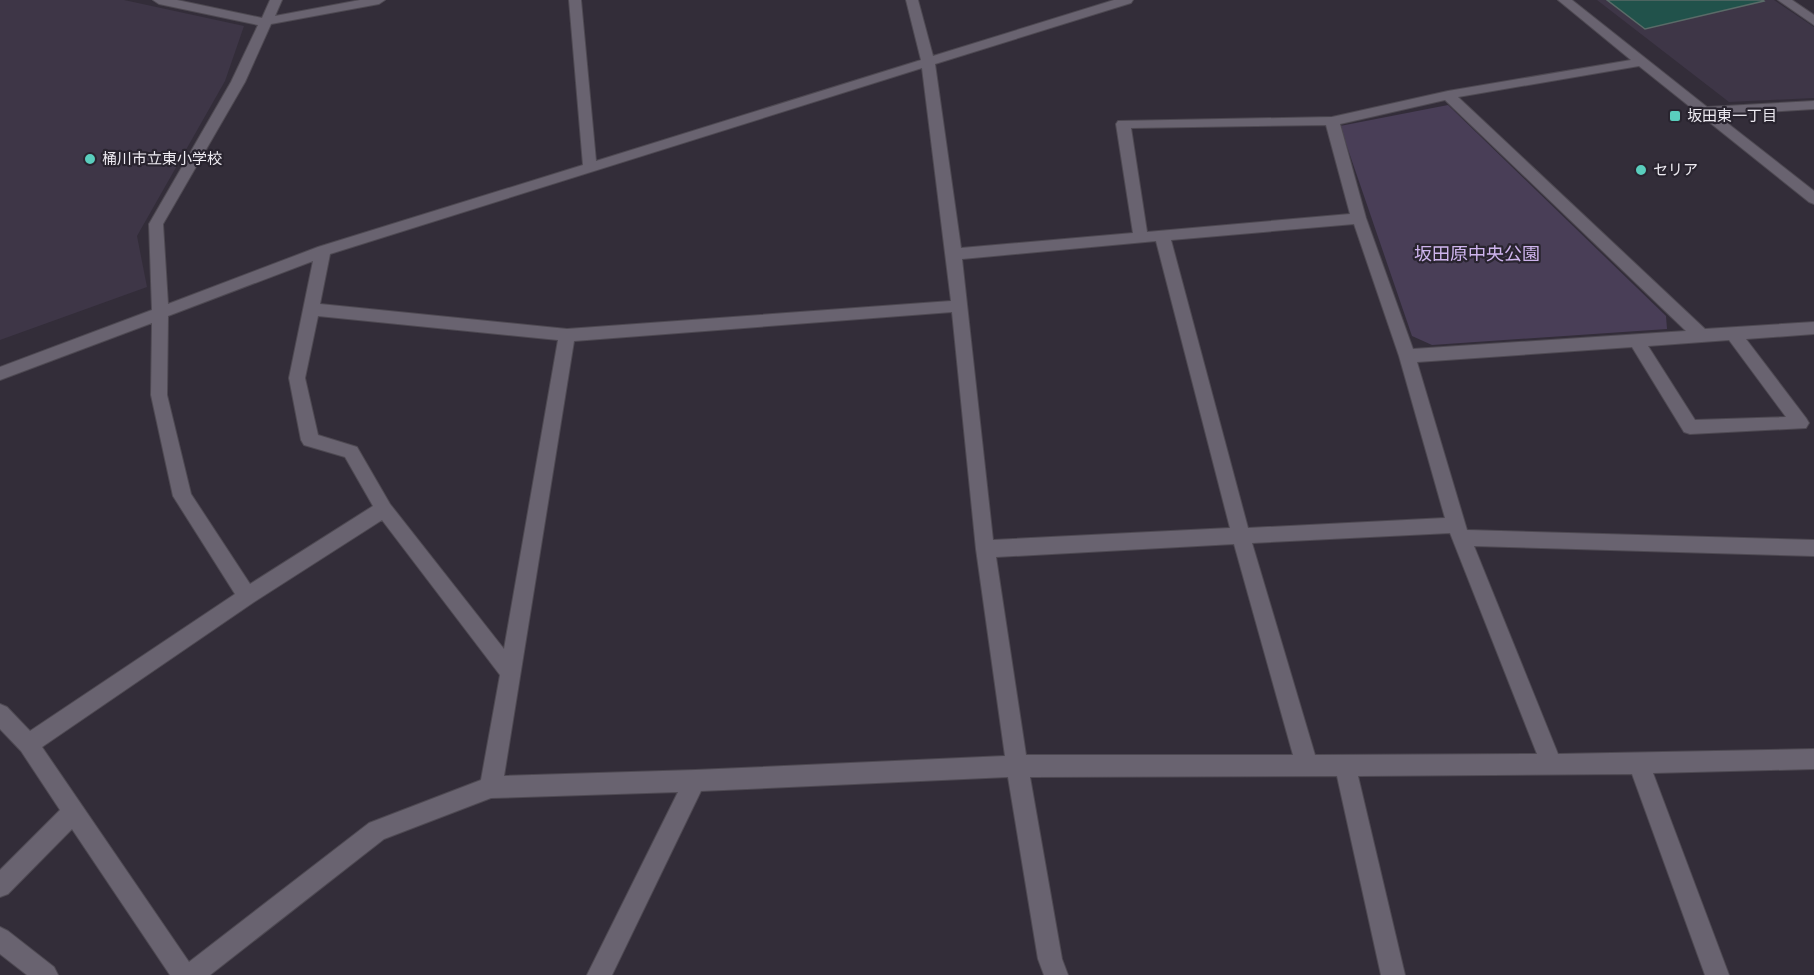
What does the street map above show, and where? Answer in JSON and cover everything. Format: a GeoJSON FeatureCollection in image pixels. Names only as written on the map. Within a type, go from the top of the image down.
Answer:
{"type":"FeatureCollection","features":[{"type":"Feature","properties":{"kind":"street"},"geometry":{"type":"LineString","coordinates":[[159,0],[264,22],[379,0]]}},
{"type":"Feature","properties":{"kind":"street"},"geometry":{"type":"LineString","coordinates":[[201,9],[211,0]]}},
{"type":"Feature","properties":{"kind":"street"},"geometry":{"type":"LineString","coordinates":[[247,596],[182,496],[159,395],[160,313],[156,224],[238,82],[276,0]]}},
{"type":"Feature","properties":{"kind":"street"},"geometry":{"type":"LineString","coordinates":[[575,0],[590,168]]}},
{"type":"Feature","properties":{"kind":"street"},"geometry":{"type":"LineString","coordinates":[[912,0],[928,62],[954,254],[985,549],[1017,766],[1050,959],[1056,975]]}},
{"type":"Feature","properties":{"kind":"street"},"geometry":{"type":"LineString","coordinates":[[0,374],[323,251],[1127,0]]}},
{"type":"Feature","properties":{"kind":"street"},"geometry":{"type":"LineString","coordinates":[[1564,0],[1814,199]]}},
{"type":"Feature","properties":{"kind":"street"},"geometry":{"type":"LineString","coordinates":[[1784,0],[1814,21]]}},
{"type":"Feature","properties":{"kind":"street"},"geometry":{"type":"LineString","coordinates":[[1141,238],[1123,124],[1332,121],[1448,95],[1642,62]]}},
{"type":"Feature","properties":{"kind":"street"},"geometry":{"type":"LineString","coordinates":[[1448,95],[1701,335]]}},
{"type":"Feature","properties":{"kind":"street"},"geometry":{"type":"LineString","coordinates":[[1704,111],[1814,105]]}},
{"type":"Feature","properties":{"kind":"street"},"geometry":{"type":"LineString","coordinates":[[1332,121],[1359,218],[1407,356],[1459,532],[1552,765]]}},
{"type":"Feature","properties":{"kind":"street"},"geometry":{"type":"LineString","coordinates":[[954,254],[1359,218]]}},
{"type":"Feature","properties":{"kind":"street"},"geometry":{"type":"LineString","coordinates":[[1162,236],[1241,537],[1307,765]]}},
{"type":"Feature","properties":{"kind":"street"},"geometry":{"type":"LineString","coordinates":[[323,251],[297,378],[310,440],[351,452],[384,509],[511,674]]}},
{"type":"Feature","properties":{"kind":"street"},"geometry":{"type":"LineString","coordinates":[[311,309],[567,335],[958,306]]}},
{"type":"Feature","properties":{"kind":"street"},"geometry":{"type":"LineString","coordinates":[[1407,356],[1814,328]]}},
{"type":"Feature","properties":{"kind":"street"},"geometry":{"type":"LineString","coordinates":[[1636,340],[1690,427],[1800,423],[1733,333]]}},
{"type":"Feature","properties":{"kind":"street"},"geometry":{"type":"LineString","coordinates":[[491,787],[567,335]]}},
{"type":"Feature","properties":{"kind":"street"},"geometry":{"type":"LineString","coordinates":[[28,744],[247,596],[384,509]]}},
{"type":"Feature","properties":{"kind":"street"},"geometry":{"type":"LineString","coordinates":[[985,549],[1241,537],[1459,532],[1814,548]]}},
{"type":"Feature","properties":{"kind":"street"},"geometry":{"type":"LineString","coordinates":[[0,714],[28,744],[184,975]]}},
{"type":"Feature","properties":{"kind":"street"},"geometry":{"type":"LineString","coordinates":[[1639,763],[1717,975]]}},
{"type":"Feature","properties":{"kind":"street"},"geometry":{"type":"LineString","coordinates":[[191,975],[377,831],[491,787],[695,781],[1017,766],[1812,764]]}},
{"type":"Feature","properties":{"kind":"street"},"geometry":{"type":"LineString","coordinates":[[1345,765],[1393,975]]}},
{"type":"Feature","properties":{"kind":"street"},"geometry":{"type":"LineString","coordinates":[[599,975],[695,781]]}},
{"type":"Feature","properties":{"kind":"street"},"geometry":{"type":"LineString","coordinates":[[0,886],[74,811]]}},
{"type":"Feature","properties":{"kind":"street"},"geometry":{"type":"LineString","coordinates":[[0,939],[46,975]]}},
{"type":"Feature","properties":{"kind":"shaded area","name":"桶川市立東小学校"},"geometry":{"type":"Polygon","coordinates":[[[0,0],[124,0],[244,26],[225,81],[137,236],[147,287],[0,340],[0,0]]]}},
{"type":"Feature","properties":{"kind":"shaded area"},"geometry":{"type":"Polygon","coordinates":[[[1597,0],[1774,0],[1814,27],[1814,98],[1729,102],[1597,0]]]}},
{"type":"Feature","properties":{"kind":"green space","name":"坂田原中央公園"},"geometry":{"type":"Polygon","coordinates":[[[1448,105],[1666,316],[1667,329],[1432,345],[1412,336],[1340,126],[1448,105]]]}},
{"type":"Feature","properties":{"kind":"building"},"geometry":{"type":"Polygon","coordinates":[[[1607,0],[1763,0],[1764,1],[1645,29],[1607,0]]]}},
{"type":"Feature","properties":{"kind":"place","name":"坂田東一丁目"},"geometry":{"type":"Point","coordinates":[1675,116]}},
{"type":"Feature","properties":{"kind":"place","name":"桶川市立東小学校"},"geometry":{"type":"Point","coordinates":[90,159]}},
{"type":"Feature","properties":{"kind":"place","name":"セリア"},"geometry":{"type":"Point","coordinates":[1641,170]}}]}
